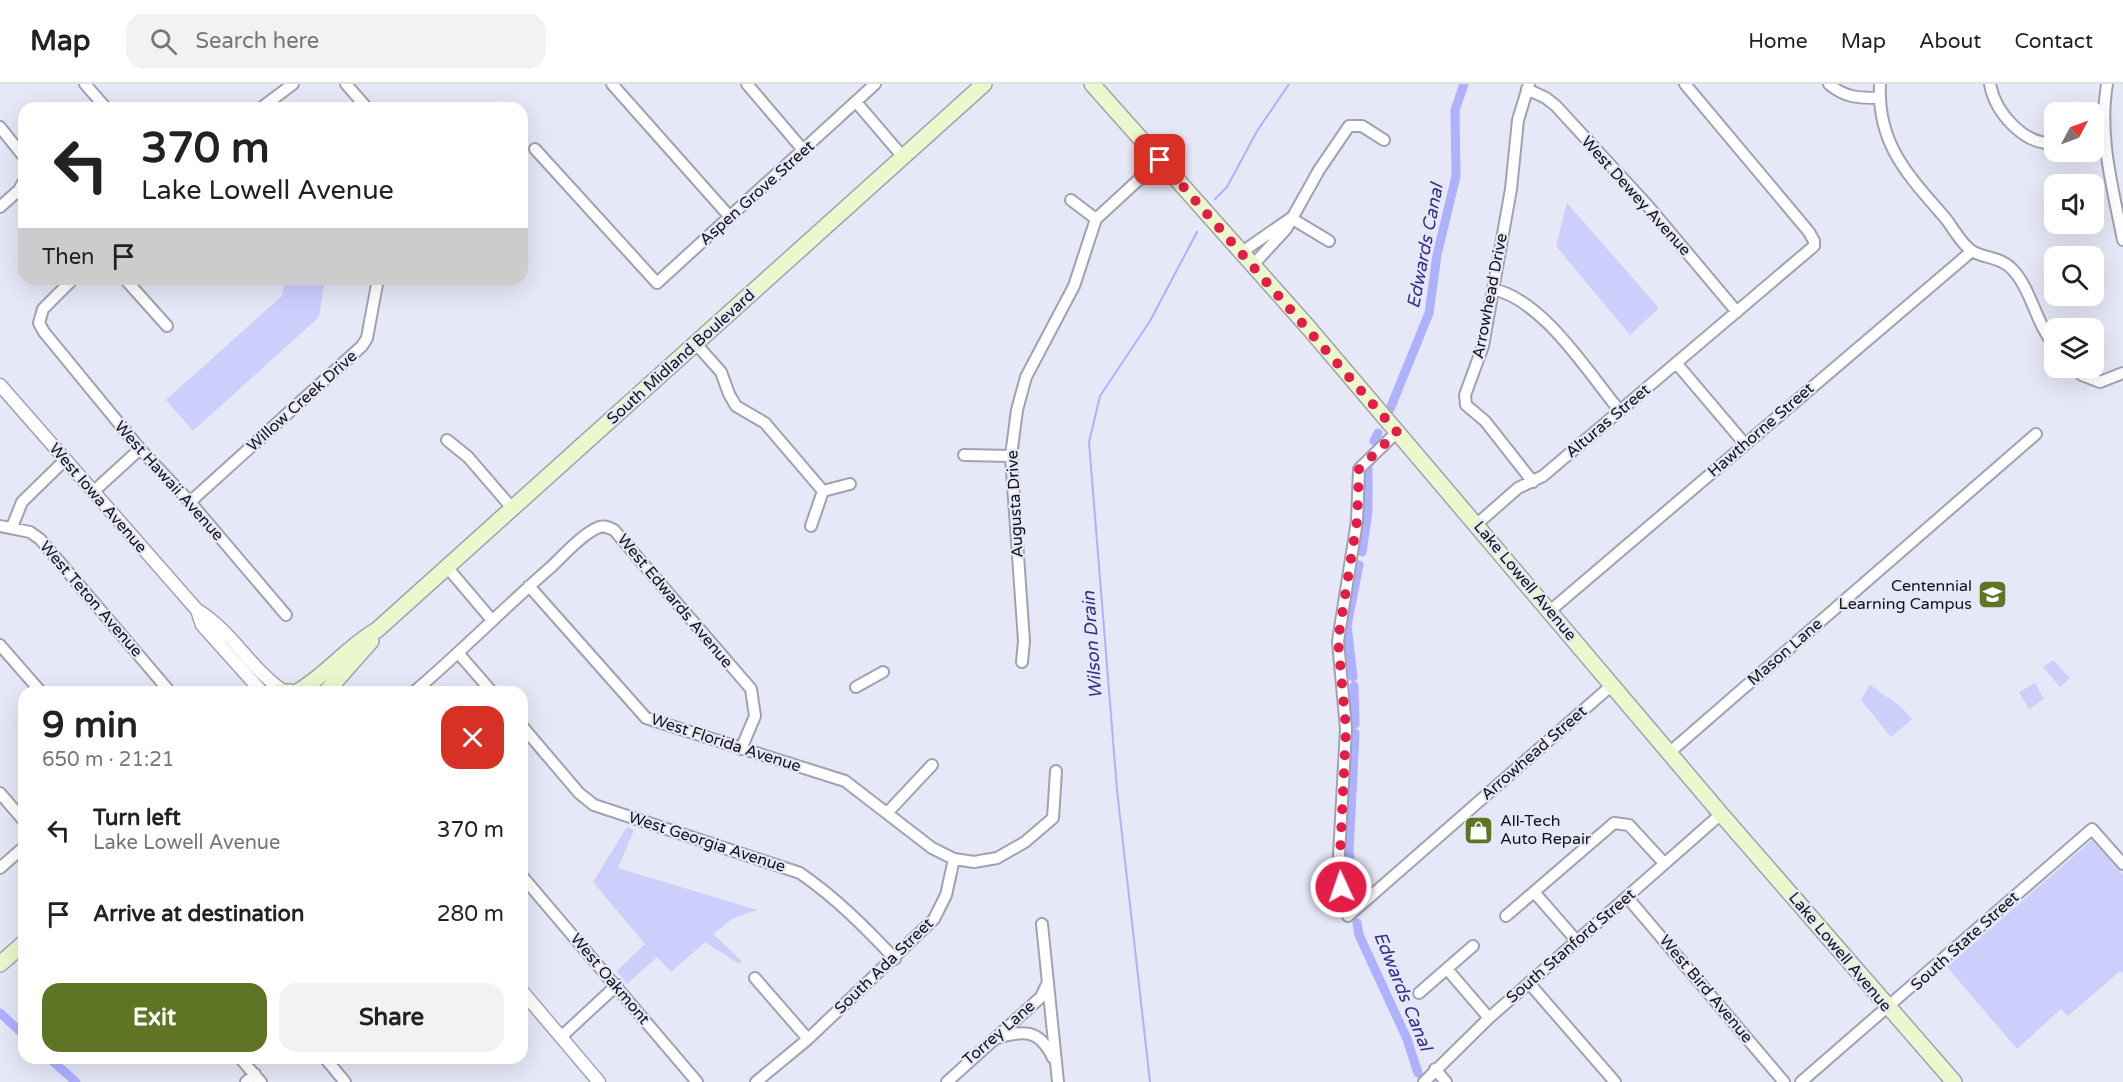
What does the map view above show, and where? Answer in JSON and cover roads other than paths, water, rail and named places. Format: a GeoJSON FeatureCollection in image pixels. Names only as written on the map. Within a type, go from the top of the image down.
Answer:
{"type":"FeatureCollection","features":[{"type":"Feature","properties":{"kind":"main road","name":"South Midland Boulevard"},"geometry":{"type":"LineString","coordinates":[[302,686],[317,681],[360,639],[377,630],[984,84]]}},
{"type":"Feature","properties":{"kind":"main road","name":"Lake Lowell Avenue"},"geometry":{"type":"LineString","coordinates":[[1092,84],[1242,252],[1477,524],[1721,814],[1888,1009],[1954,1082]]}},
{"type":"Feature","properties":{"kind":"main road","name":"South Midland Boulevard"},"geometry":{"type":"LineString","coordinates":[[331,686],[367,646],[377,630]]}},
{"type":"Feature","properties":{"kind":"main road"},"geometry":{"type":"LineString","coordinates":[[0,964],[18,948]]}},
{"type":"Feature","properties":{"kind":"street"},"geometry":{"type":"LineString","coordinates":[[85,84],[101,102]]}},
{"type":"Feature","properties":{"kind":"street"},"geometry":{"type":"LineString","coordinates":[[270,102],[293,84]]}},
{"type":"Feature","properties":{"kind":"street"},"geometry":{"type":"LineString","coordinates":[[346,84],[362,102]]}},
{"type":"Feature","properties":{"kind":"street"},"geometry":{"type":"LineString","coordinates":[[612,84],[730,217]]}},
{"type":"Feature","properties":{"kind":"street"},"geometry":{"type":"LineString","coordinates":[[747,84],[804,151]]}},
{"type":"Feature","properties":{"kind":"street","name":"Aspen Grove Street"},"geometry":{"type":"LineString","coordinates":[[535,149],[657,283],[875,84]]}},
{"type":"Feature","properties":{"kind":"street","name":"Alturas Street"},"geometry":{"type":"LineString","coordinates":[[1477,524],[1518,488],[1543,476],[1814,246],[1814,241],[1685,84]]}},
{"type":"Feature","properties":{"kind":"street"},"geometry":{"type":"LineString","coordinates":[[1829,84],[1838,92],[1856,99],[1880,98]]}},
{"type":"Feature","properties":{"kind":"street"},"geometry":{"type":"LineString","coordinates":[[1880,84],[1883,128],[1894,155],[1916,186],[1972,251],[2001,261],[2012,269],[2021,281],[2044,330]]}},
{"type":"Feature","properties":{"kind":"street"},"geometry":{"type":"LineString","coordinates":[[1990,84],[1993,100],[2014,127],[2031,137],[2044,140]]}},
{"type":"Feature","properties":{"kind":"street"},"geometry":{"type":"LineString","coordinates":[[2103,102],[2107,84]]}},
{"type":"Feature","properties":{"kind":"street","name":"West Dewey Avenue"},"geometry":{"type":"LineString","coordinates":[[1528,87],[1556,106],[1648,206],[1737,312]]}},
{"type":"Feature","properties":{"kind":"street","name":"Arrowhead Drive"},"geometry":{"type":"LineString","coordinates":[[1528,87],[1518,120],[1511,189],[1483,346],[1465,395],[1466,405],[1494,432],[1533,482]]}},
{"type":"Feature","properties":{"kind":"street"},"geometry":{"type":"LineString","coordinates":[[856,102],[903,157]]}},
{"type":"Feature","properties":{"kind":"street"},"geometry":{"type":"LineString","coordinates":[[1253,265],[1286,229],[1319,170],[1349,126],[1362,126],[1384,140]]}},
{"type":"Feature","properties":{"kind":"street"},"geometry":{"type":"LineString","coordinates":[[1,128],[18,149]]}},
{"type":"Feature","properties":{"kind":"street"},"geometry":{"type":"LineString","coordinates":[[2104,159],[2123,240]]}},
{"type":"Feature","properties":{"kind":"street","name":"Augusta Drive"},"geometry":{"type":"LineString","coordinates":[[1022,662],[1024,641],[1011,456],[1017,410],[1026,377],[1074,286],[1096,219],[1160,160]]}},
{"type":"Feature","properties":{"kind":"street"},"geometry":{"type":"LineString","coordinates":[[0,207],[18,191]]}},
{"type":"Feature","properties":{"kind":"street"},"geometry":{"type":"LineString","coordinates":[[1071,200],[1096,219]]}},
{"type":"Feature","properties":{"kind":"street"},"geometry":{"type":"LineString","coordinates":[[1242,252],[1291,218]]}},
{"type":"Feature","properties":{"kind":"street"},"geometry":{"type":"LineString","coordinates":[[1291,218],[1329,241]]}},
{"type":"Feature","properties":{"kind":"street","name":"Hawthorne Street"},"geometry":{"type":"LineString","coordinates":[[1551,610],[1744,443],[1972,251]]}},
{"type":"Feature","properties":{"kind":"street","name":"West Hawaii Avenue"},"geometry":{"type":"LineString","coordinates":[[67,285],[44,309],[39,323],[53,345],[140,449],[190,502],[286,615]]}},
{"type":"Feature","properties":{"kind":"street"},"geometry":{"type":"LineString","coordinates":[[130,285],[166,326]]}},
{"type":"Feature","properties":{"kind":"street","name":"Willow Creek Drive"},"geometry":{"type":"LineString","coordinates":[[190,502],[362,346],[367,338],[377,285]]}},
{"type":"Feature","properties":{"kind":"street"},"geometry":{"type":"LineString","coordinates":[[1493,289],[1510,292],[1543,319],[1619,410]]}},
{"type":"Feature","properties":{"kind":"street"},"geometry":{"type":"LineString","coordinates":[[696,344],[721,372],[736,406],[765,423],[823,491]]}},
{"type":"Feature","properties":{"kind":"street"},"geometry":{"type":"LineString","coordinates":[[1677,364],[1744,443]]}},
{"type":"Feature","properties":{"kind":"street"},"geometry":{"type":"LineString","coordinates":[[2090,378],[2100,382],[2123,373]]}},
{"type":"Feature","properties":{"kind":"street","name":"West Iowa Avenue"},"geometry":{"type":"LineString","coordinates":[[0,385],[196,610],[210,618],[268,681],[278,686]]}},
{"type":"Feature","properties":{"kind":"street","name":"Arrowhead Street"},"geometry":{"type":"LineString","coordinates":[[1397,432],[1359,469],[1357,521],[1339,624],[1338,654],[1346,729],[1340,855],[1341,887],[1348,916],[1612,685]]}},
{"type":"Feature","properties":{"kind":"street","name":"Mason Lane"},"geometry":{"type":"LineString","coordinates":[[1670,752],[2036,434]]}},
{"type":"Feature","properties":{"kind":"street"},"geometry":{"type":"LineString","coordinates":[[447,440],[468,457],[512,508]]}},
{"type":"Feature","properties":{"kind":"street"},"geometry":{"type":"LineString","coordinates":[[93,492],[140,449]]}},
{"type":"Feature","properties":{"kind":"street"},"geometry":{"type":"LineString","coordinates":[[964,454],[1011,456]]}},
{"type":"Feature","properties":{"kind":"street"},"geometry":{"type":"LineString","coordinates":[[12,527],[22,502],[65,460]]}},
{"type":"Feature","properties":{"kind":"street"},"geometry":{"type":"LineString","coordinates":[[823,491],[850,484]]}},
{"type":"Feature","properties":{"kind":"street"},"geometry":{"type":"LineString","coordinates":[[811,526],[823,491]]}},
{"type":"Feature","properties":{"kind":"street","name":"West Teton Avenue"},"geometry":{"type":"LineString","coordinates":[[0,526],[30,532],[40,538],[165,686]]}},
{"type":"Feature","properties":{"kind":"street","name":"West Edwards Avenue"},"geometry":{"type":"LineString","coordinates":[[421,686],[459,654],[491,619],[596,528],[604,526],[614,530],[751,689],[755,716],[741,749]]}},
{"type":"Feature","properties":{"kind":"street"},"geometry":{"type":"LineString","coordinates":[[447,567],[491,619]]}},
{"type":"Feature","properties":{"kind":"street","name":"West Florida Avenue"},"geometry":{"type":"LineString","coordinates":[[529,586],[646,718],[844,781],[888,812],[933,849],[954,859]]}},
{"type":"Feature","properties":{"kind":"street","name":"West Iowa Avenue"},"geometry":{"type":"LineString","coordinates":[[196,610],[202,625],[257,686]]}},
{"type":"Feature","properties":{"kind":"street"},"geometry":{"type":"LineString","coordinates":[[0,645],[36,686]]}},
{"type":"Feature","properties":{"kind":"street"},"geometry":{"type":"LineString","coordinates":[[459,654],[487,686]]}},
{"type":"Feature","properties":{"kind":"street"},"geometry":{"type":"LineString","coordinates":[[856,687],[883,672]]}},
{"type":"Feature","properties":{"kind":"street","name":"West Georgia Avenue"},"geometry":{"type":"LineString","coordinates":[[528,733],[579,793],[594,805],[800,873],[826,891],[851,913],[895,959]]}},
{"type":"Feature","properties":{"kind":"street"},"geometry":{"type":"LineString","coordinates":[[888,812],[932,765]]}},
{"type":"Feature","properties":{"kind":"street"},"geometry":{"type":"LineString","coordinates":[[954,859],[975,862],[997,858],[1025,842],[1053,818],[1056,771]]}},
{"type":"Feature","properties":{"kind":"street"},"geometry":{"type":"LineString","coordinates":[[0,794],[18,814]]}},
{"type":"Feature","properties":{"kind":"street","name":"South Stanford Street"},"geometry":{"type":"LineString","coordinates":[[1424,1082],[1489,1018],[1721,814]]}},
{"type":"Feature","properties":{"kind":"street"},"geometry":{"type":"LineString","coordinates":[[1506,916],[1614,823],[1629,825],[1664,863]]}},
{"type":"Feature","properties":{"kind":"street","name":"South State Street"},"geometry":{"type":"LineString","coordinates":[[1802,1082],[2092,829],[2123,864]]}},
{"type":"Feature","properties":{"kind":"street"},"geometry":{"type":"LineString","coordinates":[[0,868],[18,852]]}},
{"type":"Feature","properties":{"kind":"street","name":"South Ada Street"},"geometry":{"type":"LineString","coordinates":[[756,1082],[808,1039],[895,959],[934,919],[946,895],[954,859]]}},
{"type":"Feature","properties":{"kind":"street","name":"West Oakmont"},"geometry":{"type":"LineString","coordinates":[[528,883],[697,1082]]}},
{"type":"Feature","properties":{"kind":"street"},"geometry":{"type":"LineString","coordinates":[[1534,892],[1576,940]]}},
{"type":"Feature","properties":{"kind":"street","name":"West Bird Avenue"},"geometry":{"type":"LineString","coordinates":[[1627,897],[1785,1082]]}},
{"type":"Feature","properties":{"kind":"street","name":"Torrey Lane"},"geometry":{"type":"LineString","coordinates":[[1042,924],[1058,1082]]}},
{"type":"Feature","properties":{"kind":"street"},"geometry":{"type":"LineString","coordinates":[[1419,993],[1473,946]]}},
{"type":"Feature","properties":{"kind":"street"},"geometry":{"type":"LineString","coordinates":[[1448,969],[1489,1018]]}},
{"type":"Feature","properties":{"kind":"street"},"geometry":{"type":"LineString","coordinates":[[755,978],[808,1039]]}},
{"type":"Feature","properties":{"kind":"street","name":"Torrey Lane"},"geometry":{"type":"LineString","coordinates":[[947,1082],[989,1041],[1041,997],[1048,982]]}},
{"type":"Feature","properties":{"kind":"street"},"geometry":{"type":"LineString","coordinates":[[1529,982],[1615,1082]]}},
{"type":"Feature","properties":{"kind":"street"},"geometry":{"type":"LineString","coordinates":[[561,1037],[617,985]]}},
{"type":"Feature","properties":{"kind":"street"},"geometry":{"type":"LineString","coordinates":[[528,998],[599,1082]]}},
{"type":"Feature","properties":{"kind":"street"},"geometry":{"type":"LineString","coordinates":[[989,1041],[1018,1033],[1038,1036],[1048,1047],[1057,1066]]}},
{"type":"Feature","properties":{"kind":"street"},"geometry":{"type":"LineString","coordinates":[[245,1064],[258,1078],[246,1082]]}},
{"type":"Feature","properties":{"kind":"street"},"geometry":{"type":"LineString","coordinates":[[330,1064],[345,1082]]}},
{"type":"Feature","properties":{"kind":"street"},"geometry":{"type":"LineString","coordinates":[[1436,1069],[1446,1082]]}},
{"type":"Feature","properties":{"kind":"waterway","name":"Wilson Drain"},"geometry":{"type":"LineString","coordinates":[[1215,199],[1227,187],[1257,131],[1289,84]]}},
{"type":"Feature","properties":{"kind":"waterway","name":"Edwards Canal"},"geometry":{"type":"LineString","coordinates":[[1390,409],[1429,313],[1437,255],[1456,176],[1455,110],[1464,84]]}},
{"type":"Feature","properties":{"kind":"waterway","name":"Wilson Drain"},"geometry":{"type":"LineString","coordinates":[[1150,1082],[1117,790],[1089,442],[1100,396],[1150,321],[1197,232]]}},
{"type":"Feature","properties":{"kind":"waterway","name":"Edwards Canal"},"geometry":{"type":"LineString","coordinates":[[1374,441],[1378,433]]}},
{"type":"Feature","properties":{"kind":"waterway","name":"Edwards Canal"},"geometry":{"type":"LineString","coordinates":[[1362,552],[1368,511],[1368,469]]}},
{"type":"Feature","properties":{"kind":"waterway","name":"Edwards Canal"},"geometry":{"type":"LineString","coordinates":[[1353,677],[1347,626],[1359,565]]}},
{"type":"Feature","properties":{"kind":"waterway","name":"Edwards Canal"},"geometry":{"type":"LineString","coordinates":[[1354,686],[1355,724]]}},
{"type":"Feature","properties":{"kind":"waterway","name":"Edwards Canal"},"geometry":{"type":"LineString","coordinates":[[1354,891],[1349,851],[1355,733]]}},
{"type":"Feature","properties":{"kind":"waterway","name":"Edwards Canal"},"geometry":{"type":"LineString","coordinates":[[1357,923],[1359,935],[1407,1039],[1418,1073]]}},
{"type":"Feature","properties":{"kind":"waterway","name":"Edwards Canal"},"geometry":{"type":"LineString","coordinates":[[0,1013],[18,1030]]}},
{"type":"Feature","properties":{"kind":"waterway","name":"Edwards Canal"},"geometry":{"type":"LineString","coordinates":[[56,1064],[76,1082]]}},
{"type":"Feature","properties":{"kind":"place","name":"Centennial Learning Campus"},"geometry":{"type":"Point","coordinates":[1993,595]}},
{"type":"Feature","properties":{"kind":"place","name":"All-Tech Auto Repair"},"geometry":{"type":"Point","coordinates":[1479,830]}}]}
